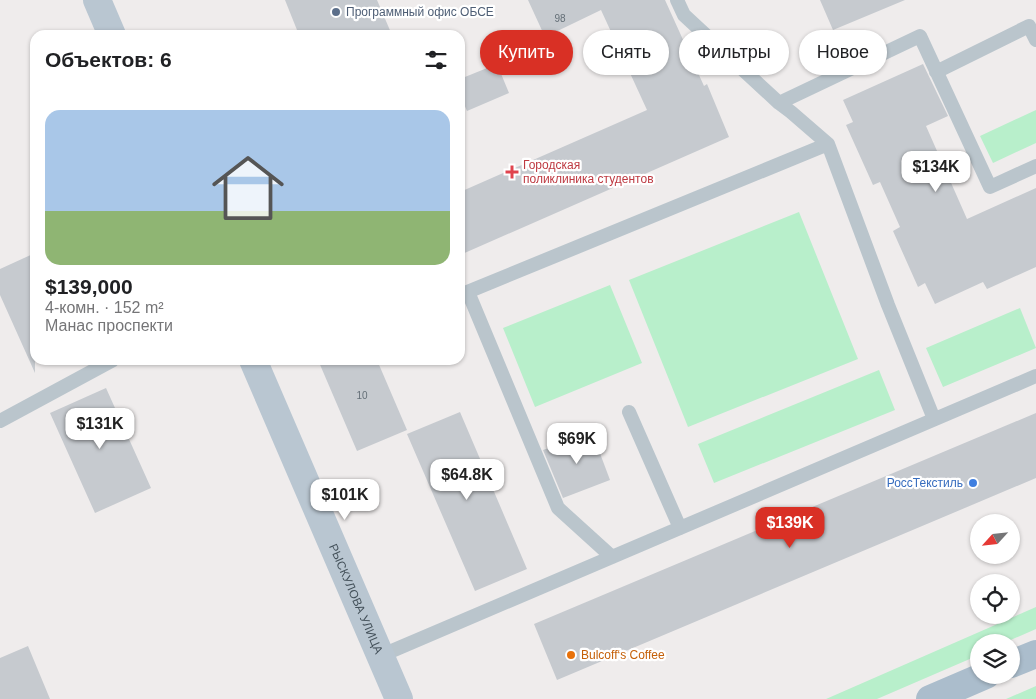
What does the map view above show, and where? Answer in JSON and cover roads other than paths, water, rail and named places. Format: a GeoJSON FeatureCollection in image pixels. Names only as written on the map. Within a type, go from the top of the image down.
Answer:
{"type":"FeatureCollection","features":[{"type":"Feature","properties":{"kind":"main road"},"geometry":{"type":"LineString","coordinates":[[1020,660],[1036,654]]}},
{"type":"Feature","properties":{"kind":"main road"},"geometry":{"type":"LineString","coordinates":[[930,699],[970,682]]}},
{"type":"Feature","properties":{"kind":"street"},"geometry":{"type":"LineString","coordinates":[[97,0],[110,30]]}},
{"type":"Feature","properties":{"kind":"street","name":"РЫСКУЛОВА УЛИЦА"},"geometry":{"type":"LineString","coordinates":[[255,365],[399,699]]}},
{"type":"Feature","properties":{"kind":"lane"},"geometry":{"type":"LineString","coordinates":[[677,0],[684,15],[779,103],[828,144],[888,305],[934,419]]}},
{"type":"Feature","properties":{"kind":"lane"},"geometry":{"type":"LineString","coordinates":[[936,72],[1029,26],[1036,40]]}},
{"type":"Feature","properties":{"kind":"lane"},"geometry":{"type":"LineString","coordinates":[[779,103],[920,36],[990,187],[1036,166]]}},
{"type":"Feature","properties":{"kind":"lane"},"geometry":{"type":"LineString","coordinates":[[465,293],[828,144]]}},
{"type":"Feature","properties":{"kind":"lane"},"geometry":{"type":"LineString","coordinates":[[465,295],[558,508],[612,557]]}},
{"type":"Feature","properties":{"kind":"lane"},"geometry":{"type":"LineString","coordinates":[[0,421],[104,365]]}},
{"type":"Feature","properties":{"kind":"lane"},"geometry":{"type":"LineString","coordinates":[[380,656],[1036,376]]}},
{"type":"Feature","properties":{"kind":"lane"},"geometry":{"type":"LineString","coordinates":[[630,412],[680,528]]}},
{"type":"Feature","properties":{"kind":"place","name":"Программный офис ОБСЕ"},"geometry":{"type":"Point","coordinates":[336,12]}},
{"type":"Feature","properties":{"kind":"place","name":"Городская поликлиника студентов"},"geometry":{"type":"Point","coordinates":[512,172]}},
{"type":"Feature","properties":{"kind":"place","name":"РоссТекстиль"},"geometry":{"type":"Point","coordinates":[973,483]}},
{"type":"Feature","properties":{"kind":"place","name":"Bulcoff‘s Coffee"},"geometry":{"type":"Point","coordinates":[571,655]}}]}
